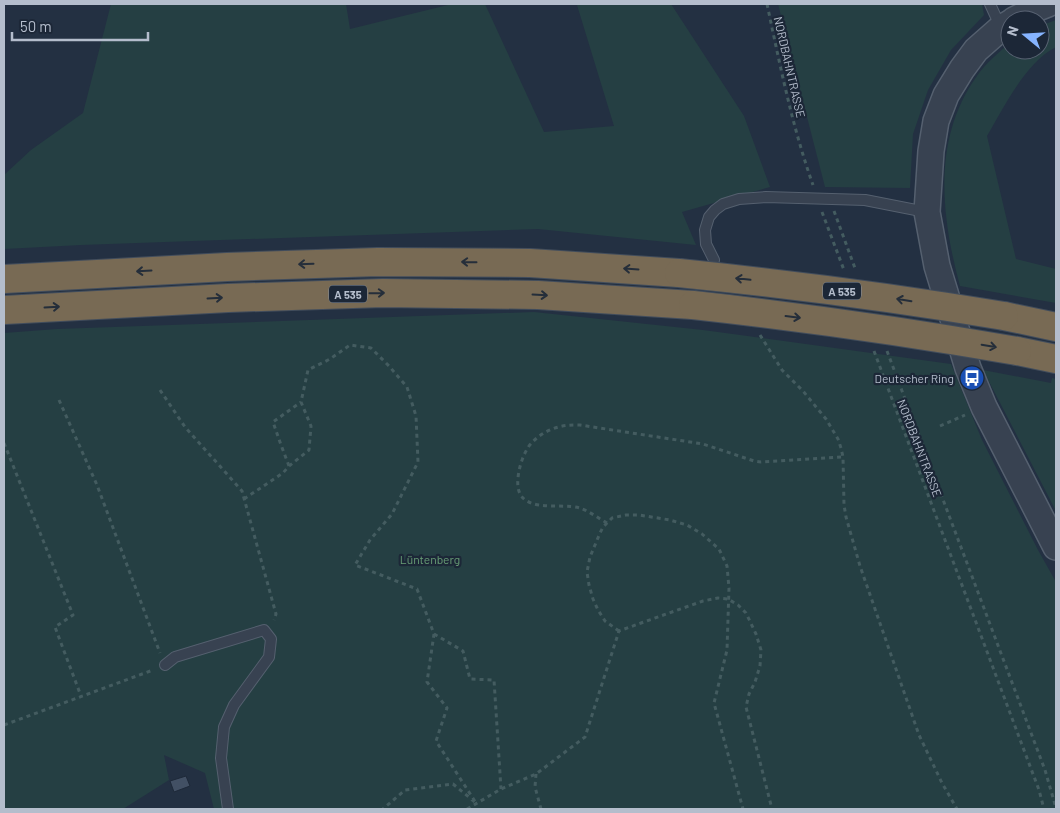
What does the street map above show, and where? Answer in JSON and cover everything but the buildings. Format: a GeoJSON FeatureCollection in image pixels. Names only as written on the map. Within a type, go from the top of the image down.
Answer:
{"type":"FeatureCollection","features":[{"type":"Feature","properties":{"kind":"highway","name":"A 535"},"geometry":{"type":"LineString","coordinates":[[4,279],[227,267],[378,262],[530,263],[745,279],[875,296],[1056,326]]}},
{"type":"Feature","properties":{"kind":"highway","name":"A 535"},"geometry":{"type":"LineString","coordinates":[[4,310],[228,298],[383,293],[538,295],[693,305],[758,312],[944,338],[1056,359]]}},
{"type":"Feature","properties":{"kind":"street"},"geometry":{"type":"LineString","coordinates":[[1033,10],[1048,4]]}},
{"type":"Feature","properties":{"kind":"street"},"geometry":{"type":"LineString","coordinates":[[1000,30],[976,50],[946,95],[936,121],[931,151],[927,212],[937,266],[968,368],[984,407],[1056,547]]}},
{"type":"Feature","properties":{"kind":"lane"},"geometry":{"type":"LineString","coordinates":[[990,4],[1000,14]]}},
{"type":"Feature","properties":{"kind":"lane"},"geometry":{"type":"LineString","coordinates":[[714,260],[706,244],[705,230],[709,217],[723,204],[739,199],[766,197],[865,200],[927,212]]}},
{"type":"Feature","properties":{"kind":"lane"},"geometry":{"type":"LineString","coordinates":[[165,665],[174,657],[264,630],[271,639],[269,658],[234,705],[224,727],[221,758],[228,809]]}},
{"type":"Feature","properties":{"kind":"path","name":"NORDBAHNTRASSE"},"geometry":{"type":"LineString","coordinates":[[767,4],[786,93],[805,164],[845,272]]}},
{"type":"Feature","properties":{"kind":"path"},"geometry":{"type":"LineString","coordinates":[[829,198],[857,272]]}},
{"type":"Feature","properties":{"kind":"path"},"geometry":{"type":"LineString","coordinates":[[758,333],[782,370],[826,419],[838,439],[843,457],[846,517],[860,566],[919,735],[957,809]]}},
{"type":"Feature","properties":{"kind":"path"},"geometry":{"type":"LineString","coordinates":[[244,499],[282,474],[309,450],[311,426],[301,402],[308,370],[330,359],[350,345],[371,348],[407,387],[416,416],[418,462],[392,514],[370,540],[355,565],[417,589],[434,634],[427,682],[447,708],[436,741],[476,803]]}},
{"type":"Feature","properties":{"kind":"path"},"geometry":{"type":"LineString","coordinates":[[884,345],[1045,770],[1056,808]]}},
{"type":"Feature","properties":{"kind":"path","name":"NORDBAHNTRASSE"},"geometry":{"type":"LineString","coordinates":[[872,346],[1035,780],[1044,809]]}},
{"type":"Feature","properties":{"kind":"path"},"geometry":{"type":"LineString","coordinates":[[160,390],[185,427],[242,491],[276,614],[272,626],[264,630]]}},
{"type":"Feature","properties":{"kind":"path"},"geometry":{"type":"LineString","coordinates":[[4,725],[165,665],[97,485],[59,400]]}},
{"type":"Feature","properties":{"kind":"path"},"geometry":{"type":"LineString","coordinates":[[289,466],[273,422],[301,402]]}},
{"type":"Feature","properties":{"kind":"path"},"geometry":{"type":"LineString","coordinates":[[940,426],[984,407]]}},
{"type":"Feature","properties":{"kind":"path"},"geometry":{"type":"LineString","coordinates":[[607,523],[581,509],[536,505],[524,498],[519,492],[518,477],[523,457],[535,440],[551,429],[567,425],[580,425],[703,444],[754,461],[843,457]]}},
{"type":"Feature","properties":{"kind":"path"},"geometry":{"type":"LineString","coordinates":[[4,444],[73,615],[55,627],[81,696]]}},
{"type":"Feature","properties":{"kind":"path"},"geometry":{"type":"LineString","coordinates":[[619,632],[605,621],[598,610],[588,585],[587,572],[590,557],[600,533],[612,518],[626,515],[670,520],[687,525],[702,534],[719,549],[725,561],[728,576],[727,650],[714,702],[743,809]]}},
{"type":"Feature","properties":{"kind":"path"},"geometry":{"type":"LineString","coordinates":[[467,809],[501,789],[536,774],[585,737],[619,632],[703,601],[718,598],[728,599],[746,613],[761,650],[760,666],[746,707],[772,809]]}},
{"type":"Feature","properties":{"kind":"path"},"geometry":{"type":"LineString","coordinates":[[434,634],[462,651],[470,679],[494,680],[501,789]]}},
{"type":"Feature","properties":{"kind":"path"},"geometry":{"type":"LineString","coordinates":[[536,774],[535,787],[541,809]]}},
{"type":"Feature","properties":{"kind":"path"},"geometry":{"type":"LineString","coordinates":[[383,809],[405,790],[453,784],[476,803]]}},
{"type":"Feature","properties":{"kind":"green space"},"geometry":{"type":"Polygon","coordinates":[[[111,4],[346,4],[350,29],[452,4],[485,4],[544,132],[614,126],[577,5],[671,4],[744,116],[770,187],[682,212],[696,245],[538,229],[4,249],[4,175],[31,150],[83,113],[111,4]]]}},
{"type":"Feature","properties":{"kind":"green space"},"geometry":{"type":"Polygon","coordinates":[[[778,4],[982,4],[984,15],[951,50],[928,90],[913,134],[910,188],[825,187],[778,4]]]}},
{"type":"Feature","properties":{"kind":"green space"},"geometry":{"type":"Polygon","coordinates":[[[1056,20],[1056,47],[1050,51],[1050,22],[1056,20]]]}},
{"type":"Feature","properties":{"kind":"green space"},"geometry":{"type":"Polygon","coordinates":[[[1000,51],[1000,60],[1038,60],[1025,74],[1008,99],[987,136],[1016,259],[1056,269],[1056,303],[960,286],[953,259],[945,205],[944,178],[947,151],[953,125],[963,100],[977,76],[1000,51]]]}},
{"type":"Feature","properties":{"kind":"green space","name":"Lüntenberg"},"geometry":{"type":"Polygon","coordinates":[[[534,312],[703,330],[951,364],[982,440],[1056,582],[1056,809],[214,809],[205,773],[164,755],[169,780],[123,809],[4,809],[4,333],[57,329],[534,312]]]}},
{"type":"Feature","properties":{"kind":"green space"},"geometry":{"type":"Polygon","coordinates":[[[983,370],[1051,383],[1052,378],[1056,379],[1056,511],[983,370]]]}},
{"type":"Feature","properties":{"kind":"place","name":"Deutscher Ring"},"geometry":{"type":"Point","coordinates":[972,378]}}]}
